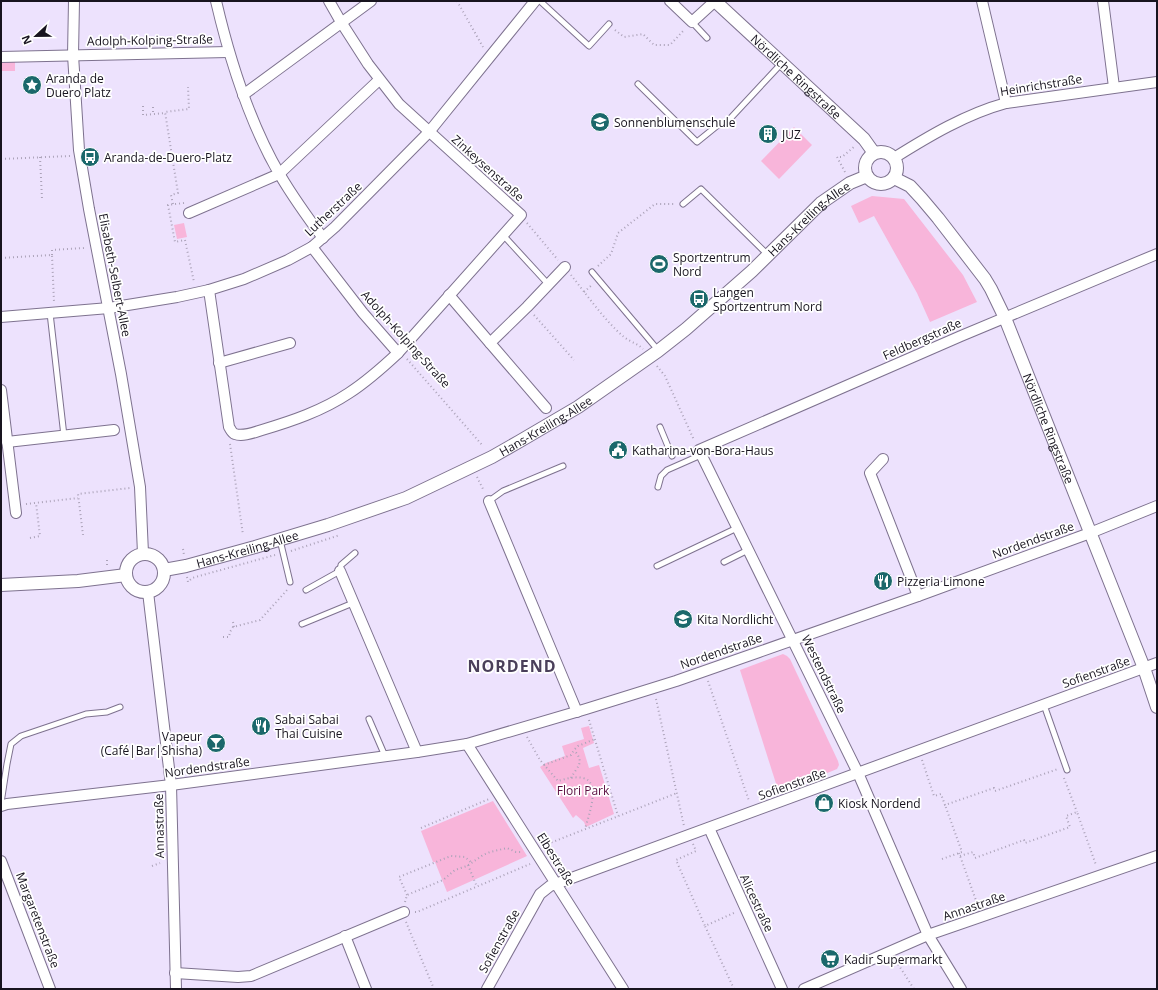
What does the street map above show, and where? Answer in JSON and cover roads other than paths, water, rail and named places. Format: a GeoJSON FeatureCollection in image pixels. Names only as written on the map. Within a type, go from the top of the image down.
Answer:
{"type":"FeatureCollection","features":[{"type":"Feature","properties":{"kind":"street","name":"Elisabeth-Selbert-Allee"},"geometry":{"type":"LineString","coordinates":[[74,1],[73,55],[80,156],[96,248],[121,374],[140,487],[144,553]]}},
{"type":"Feature","properties":{"kind":"street","name":"Adolph-Kolping-Straße"},"geometry":{"type":"LineString","coordinates":[[216,1],[228,52],[258,133],[279,174],[305,215],[323,238]]}},
{"type":"Feature","properties":{"kind":"street","name":"Zinkeysenstraße"},"geometry":{"type":"LineString","coordinates":[[219,363],[229,427],[235,434],[241,435],[252,433],[309,415],[349,393],[381,369],[398,353],[521,216],[399,104],[379,80],[356,46],[329,1]]}},
{"type":"Feature","properties":{"kind":"street"},"geometry":{"type":"LineString","coordinates":[[243,95],[371,1]]}},
{"type":"Feature","properties":{"kind":"street","name":"Lutherstraße"},"geometry":{"type":"LineString","coordinates":[[1,318],[109,308],[196,293],[267,270],[312,247],[323,238],[430,132],[535,1]]}},
{"type":"Feature","properties":{"kind":"street"},"geometry":{"type":"LineString","coordinates":[[670,1],[692,22],[715,1]]}},
{"type":"Feature","properties":{"kind":"street","name":"Nördliche Ringstraße"},"geometry":{"type":"LineString","coordinates":[[715,1],[864,140],[874,154]]}},
{"type":"Feature","properties":{"kind":"street"},"geometry":{"type":"LineString","coordinates":[[982,1],[1006,103]]}},
{"type":"Feature","properties":{"kind":"street"},"geometry":{"type":"LineString","coordinates":[[1103,1],[1114,88]]}},
{"type":"Feature","properties":{"kind":"street","name":"Adolph-Kolping-Straße"},"geometry":{"type":"LineString","coordinates":[[73,55],[228,52]]}},
{"type":"Feature","properties":{"kind":"street"},"geometry":{"type":"LineString","coordinates":[[1,56],[73,55]]}},
{"type":"Feature","properties":{"kind":"street"},"geometry":{"type":"LineString","coordinates":[[189,213],[279,174],[379,80]]}},
{"type":"Feature","properties":{"kind":"street","name":"Heinrichstraße"},"geometry":{"type":"LineString","coordinates":[[894,158],[955,122],[1006,103],[1157,82]]}},
{"type":"Feature","properties":{"kind":"street"},"geometry":{"type":"LineString","coordinates":[[882,152],[887,153],[894,158],[897,165],[897,173],[894,178],[887,183],[882,184],[875,183],[870,180],[865,169],[866,163],[870,157],[874,154],[882,152]]}},
{"type":"Feature","properties":{"kind":"street","name":"Hans-Kreiling-Allee"},"geometry":{"type":"LineString","coordinates":[[164,570],[186,566],[328,525],[406,498],[492,457],[578,407],[658,351],[692,324],[752,271],[821,203],[850,183],[867,176]]}},
{"type":"Feature","properties":{"kind":"street","name":"Nördliche Ringstraße"},"geometry":{"type":"LineString","coordinates":[[894,178],[910,186],[922,198],[991,289],[1005,318],[1144,668],[1157,707]]}},
{"type":"Feature","properties":{"kind":"street","name":"Adolph-Kolping-Straße"},"geometry":{"type":"LineString","coordinates":[[312,247],[363,312],[398,353]]}},
{"type":"Feature","properties":{"kind":"street","name":"Feldbergstraße"},"geometry":{"type":"LineString","coordinates":[[700,453],[786,412],[1005,318],[1156,257]]}},
{"type":"Feature","properties":{"kind":"street"},"geometry":{"type":"LineString","coordinates":[[490,343],[565,267]]}},
{"type":"Feature","properties":{"kind":"street"},"geometry":{"type":"LineString","coordinates":[[209,290],[219,363],[290,343]]}},
{"type":"Feature","properties":{"kind":"street"},"geometry":{"type":"LineString","coordinates":[[449,295],[546,408]]}},
{"type":"Feature","properties":{"kind":"street"},"geometry":{"type":"LineString","coordinates":[[1,390],[15,509]]}},
{"type":"Feature","properties":{"kind":"street"},"geometry":{"type":"LineString","coordinates":[[7,442],[114,430]]}},
{"type":"Feature","properties":{"kind":"street","name":"Westendstraße"},"geometry":{"type":"LineString","coordinates":[[700,453],[858,773],[928,935],[962,989]]}},
{"type":"Feature","properties":{"kind":"street"},"geometry":{"type":"LineString","coordinates":[[883,459],[870,473],[918,596]]}},
{"type":"Feature","properties":{"kind":"street"},"geometry":{"type":"LineString","coordinates":[[489,501],[582,710]]}},
{"type":"Feature","properties":{"kind":"street","name":"Nordendstraße"},"geometry":{"type":"LineString","coordinates":[[1,806],[7,804],[170,785],[467,744],[582,710],[705,671],[918,596],[1090,533],[1157,506]]}},
{"type":"Feature","properties":{"kind":"street"},"geometry":{"type":"LineString","coordinates":[[144,553],[157,557],[162,563],[164,570],[164,576],[159,587],[148,592],[140,592],[133,588],[128,582],[126,575],[126,568],[132,558],[144,553]]}},
{"type":"Feature","properties":{"kind":"street"},"geometry":{"type":"LineString","coordinates":[[340,571],[417,752]]}},
{"type":"Feature","properties":{"kind":"street"},"geometry":{"type":"LineString","coordinates":[[1,585],[78,581],[126,575]]}},
{"type":"Feature","properties":{"kind":"street","name":"Annastraße"},"geometry":{"type":"LineString","coordinates":[[148,592],[170,785],[176,989]]}},
{"type":"Feature","properties":{"kind":"street","name":"Sofienstraße"},"geometry":{"type":"LineString","coordinates":[[487,989],[540,894],[550,886],[1157,663]]}},
{"type":"Feature","properties":{"kind":"street","name":"Elbestraße"},"geometry":{"type":"LineString","coordinates":[[467,744],[623,989]]}},
{"type":"Feature","properties":{"kind":"street","name":"Alicestraße"},"geometry":{"type":"LineString","coordinates":[[709,828],[782,989]]}},
{"type":"Feature","properties":{"kind":"street","name":"Annastraße"},"geometry":{"type":"LineString","coordinates":[[804,989],[928,935],[1157,856]]}},
{"type":"Feature","properties":{"kind":"street","name":"Margaretenstraße"},"geometry":{"type":"LineString","coordinates":[[1,861],[50,989]]}},
{"type":"Feature","properties":{"kind":"street"},"geometry":{"type":"LineString","coordinates":[[175,973],[238,977],[251,976],[403,912]]}},
{"type":"Feature","properties":{"kind":"street"},"geometry":{"type":"LineString","coordinates":[[345,936],[366,989]]}},
{"type":"Feature","properties":{"kind":"lane"},"geometry":{"type":"LineString","coordinates":[[540,1],[589,46],[609,24]]}},
{"type":"Feature","properties":{"kind":"lane"},"geometry":{"type":"LineString","coordinates":[[692,22],[707,38]]}},
{"type":"Feature","properties":{"kind":"lane"},"geometry":{"type":"LineString","coordinates":[[638,84],[697,142],[718,124],[727,122],[782,63]]}},
{"type":"Feature","properties":{"kind":"lane"},"geometry":{"type":"LineString","coordinates":[[684,204],[700,188],[768,256]]}},
{"type":"Feature","properties":{"kind":"lane"},"geometry":{"type":"LineString","coordinates":[[503,235],[548,284]]}},
{"type":"Feature","properties":{"kind":"lane"},"geometry":{"type":"LineString","coordinates":[[592,272],[658,351]]}},
{"type":"Feature","properties":{"kind":"lane"},"geometry":{"type":"LineString","coordinates":[[52,313],[64,436]]}},
{"type":"Feature","properties":{"kind":"lane"},"geometry":{"type":"LineString","coordinates":[[660,427],[672,456]]}},
{"type":"Feature","properties":{"kind":"lane"},"geometry":{"type":"LineString","coordinates":[[658,487],[661,476],[667,470],[700,453]]}},
{"type":"Feature","properties":{"kind":"lane"},"geometry":{"type":"LineString","coordinates":[[489,501],[503,491],[563,466]]}},
{"type":"Feature","properties":{"kind":"lane"},"geometry":{"type":"LineString","coordinates":[[657,566],[737,528]]}},
{"type":"Feature","properties":{"kind":"lane"},"geometry":{"type":"LineString","coordinates":[[280,540],[290,582]]}},
{"type":"Feature","properties":{"kind":"lane"},"geometry":{"type":"LineString","coordinates":[[724,562],[748,550]]}},
{"type":"Feature","properties":{"kind":"lane"},"geometry":{"type":"LineString","coordinates":[[306,590],[340,571],[341,565],[355,553]]}},
{"type":"Feature","properties":{"kind":"lane"},"geometry":{"type":"LineString","coordinates":[[302,624],[353,603]]}},
{"type":"Feature","properties":{"kind":"lane"},"geometry":{"type":"LineString","coordinates":[[1044,705],[1067,770]]}},
{"type":"Feature","properties":{"kind":"lane"},"geometry":{"type":"LineString","coordinates":[[1,803],[6,764],[11,744],[20,736],[86,714],[107,712],[120,707]]}},
{"type":"Feature","properties":{"kind":"lane"},"geometry":{"type":"LineString","coordinates":[[369,719],[385,756]]}},
{"type":"Feature","properties":{"kind":"place","name":"Aranda de Duero Platz"},"geometry":{"type":"Point","coordinates":[32,85]}},
{"type":"Feature","properties":{"kind":"place","name":"Sonnenblumenschule"},"geometry":{"type":"Point","coordinates":[600,122]}},
{"type":"Feature","properties":{"kind":"place","name":"JUZ"},"geometry":{"type":"Point","coordinates":[768,134]}},
{"type":"Feature","properties":{"kind":"place","name":"Aranda-de-Duero-Platz"},"geometry":{"type":"Point","coordinates":[90,157]}},
{"type":"Feature","properties":{"kind":"place","name":"Sportzentrum Nord"},"geometry":{"type":"Point","coordinates":[659,264]}},
{"type":"Feature","properties":{"kind":"place","name":"Langen Sportzentrum Nord"},"geometry":{"type":"Point","coordinates":[699,299]}},
{"type":"Feature","properties":{"kind":"place","name":"Katharina-von-Bora-Haus"},"geometry":{"type":"Point","coordinates":[618,450]}},
{"type":"Feature","properties":{"kind":"place","name":"Pizzeria Limone"},"geometry":{"type":"Point","coordinates":[883,581]}},
{"type":"Feature","properties":{"kind":"place","name":"Kita Nordlicht"},"geometry":{"type":"Point","coordinates":[683,619]}},
{"type":"Feature","properties":{"kind":"place","name":"Sabai Sabai Thai Cuisine"},"geometry":{"type":"Point","coordinates":[261,726]}},
{"type":"Feature","properties":{"kind":"place","name":"Vapeur (Café|Bar|Shisha)"},"geometry":{"type":"Point","coordinates":[216,743]}},
{"type":"Feature","properties":{"kind":"place","name":"Kiosk Nordend"},"geometry":{"type":"Point","coordinates":[824,803]}},
{"type":"Feature","properties":{"kind":"place","name":"Kadir Supermarkt"},"geometry":{"type":"Point","coordinates":[830,959]}},
{"type":"Feature","properties":{"kind":"district","name":"NORDEND"},"geometry":{"type":"Point","coordinates":[512,666]}},
{"type":"Feature","properties":{"kind":"park label","name":"Flori Park"},"geometry":{"type":"Point","coordinates":[583,790]}}]}
